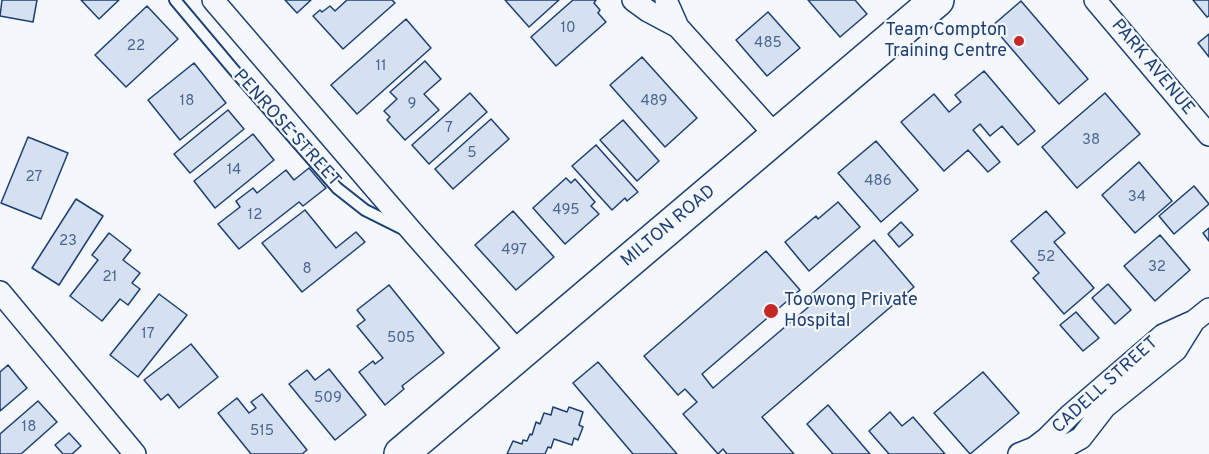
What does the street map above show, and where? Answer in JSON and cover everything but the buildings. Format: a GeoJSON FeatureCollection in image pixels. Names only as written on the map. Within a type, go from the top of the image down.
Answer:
{"type":"FeatureCollection","features":[{"type":"Feature","properties":{"kind":"main road","name":"MILTON ROAD"},"geometry":{"type":"LineString","coordinates":[[401,454],[937,0]]}},
{"type":"Feature","properties":{"kind":"street","name":"PENROSE STREET"},"geometry":{"type":"LineString","coordinates":[[213,0],[519,353]]}},
{"type":"Feature","properties":{"kind":"street"},"geometry":{"type":"LineString","coordinates":[[633,0],[678,27]]}},
{"type":"Feature","properties":{"kind":"street"},"geometry":{"type":"LineString","coordinates":[[666,0],[678,27],[776,136]]}},
{"type":"Feature","properties":{"kind":"street","name":"PARK AVENUE"},"geometry":{"type":"LineString","coordinates":[[1095,0],[1209,135]]}},
{"type":"Feature","properties":{"kind":"street"},"geometry":{"type":"LineString","coordinates":[[0,292],[135,454]]}},
{"type":"Feature","properties":{"kind":"street","name":"CADELL STREET"},"geometry":{"type":"LineString","coordinates":[[1019,454],[1042,442],[1070,415],[1104,397],[1163,335],[1202,315]]}},
{"type":"Feature","properties":{"kind":"street","name":"CADELL STREET"},"geometry":{"type":"LineString","coordinates":[[1052,454],[1081,438],[1097,416],[1104,397]]}},
{"type":"Feature","properties":{"kind":"lane","name":"PENROSE STREET"},"geometry":{"type":"LineString","coordinates":[[175,0],[337,188],[365,210],[415,235]]}},
{"type":"Feature","properties":{"kind":"place","name":"Team Compton Training Centre"},"geometry":{"type":"Point","coordinates":[1019,41]}},
{"type":"Feature","properties":{"kind":"place","name":"Toowong Private Hospital"},"geometry":{"type":"Point","coordinates":[771,311]}}]}
